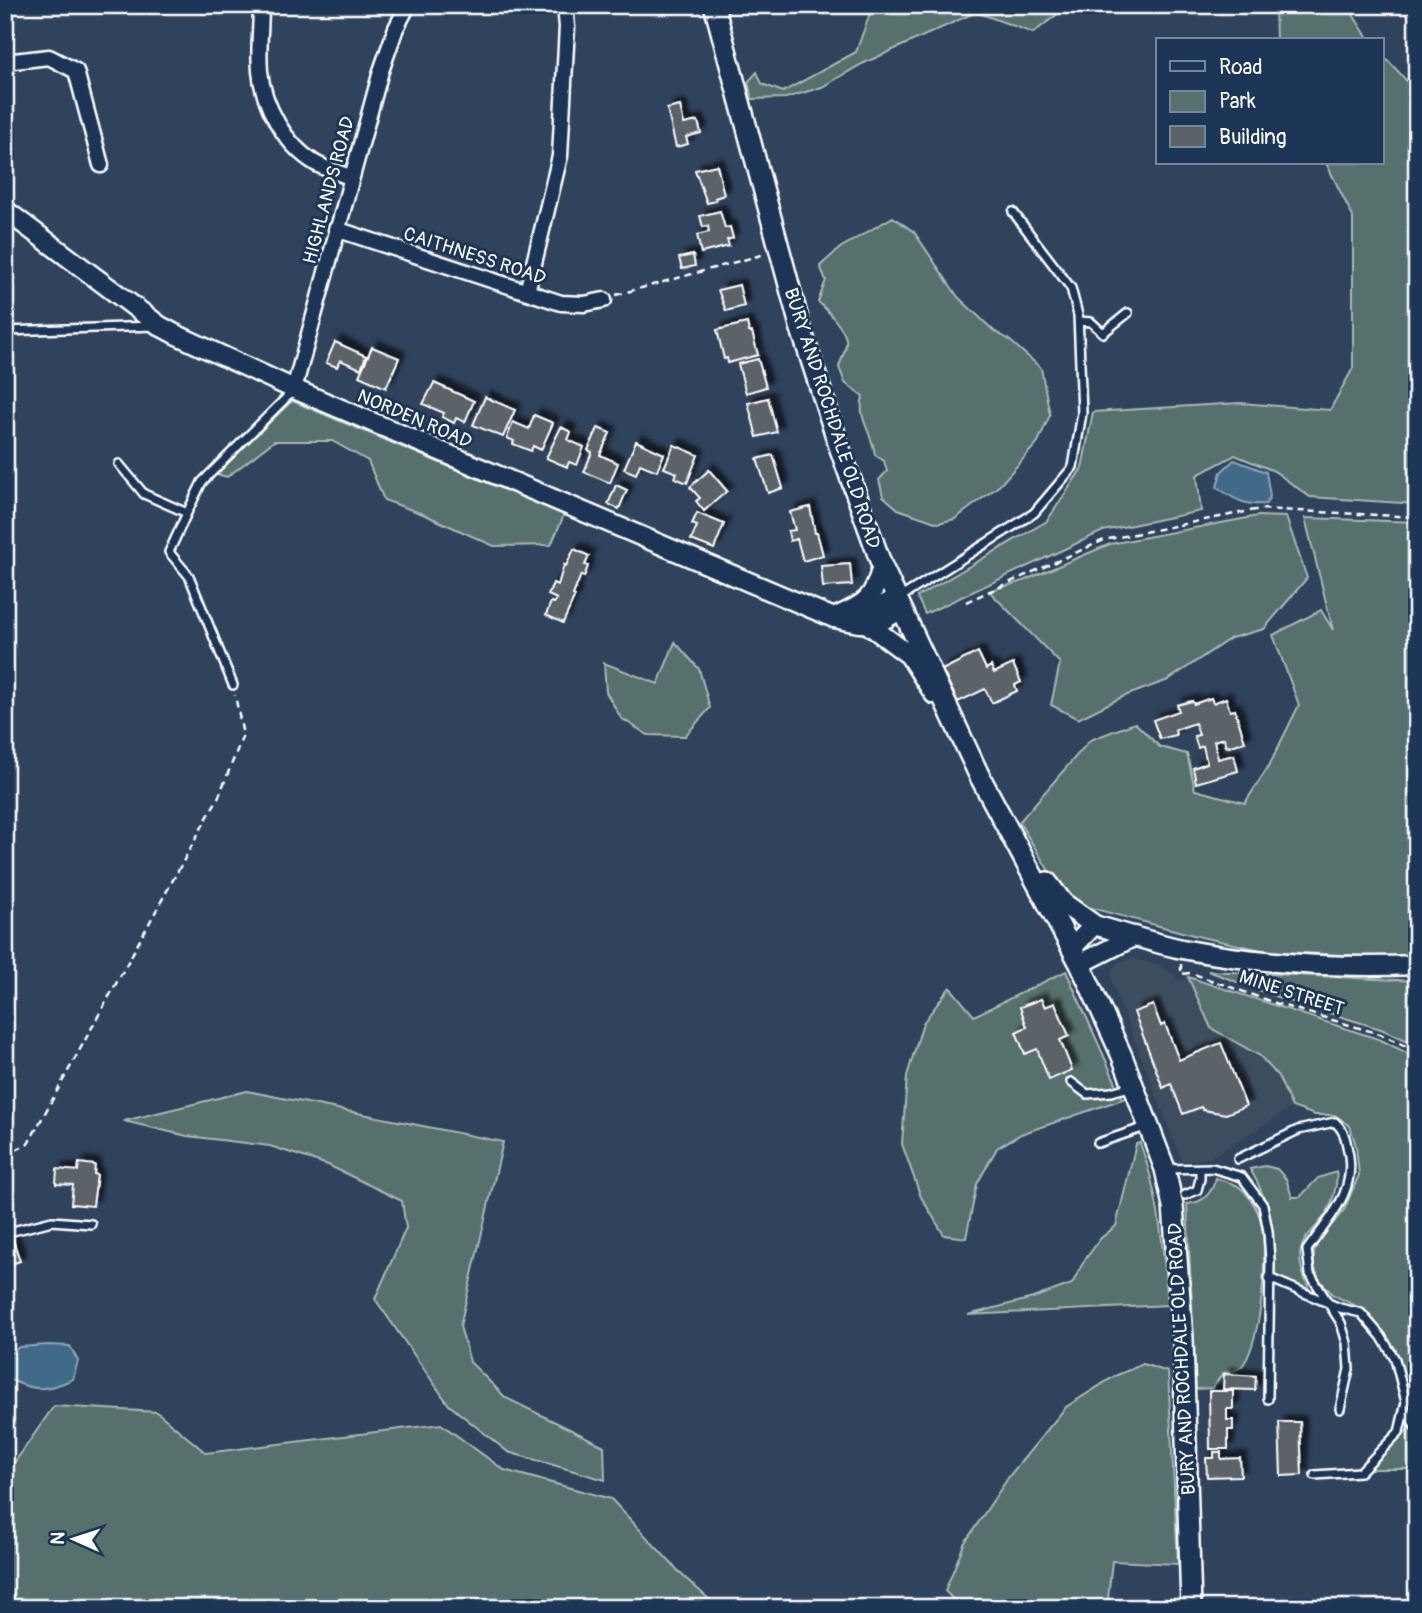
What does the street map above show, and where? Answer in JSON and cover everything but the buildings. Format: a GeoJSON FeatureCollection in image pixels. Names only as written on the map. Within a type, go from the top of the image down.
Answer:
{"type":"FeatureCollection","features":[{"type":"Feature","properties":{"kind":"main road","name":"BURY AND ROCHDALE OLD ROAD"},"geometry":{"type":"LineString","coordinates":[[714,5],[778,250],[819,386],[882,566],[953,723],[1076,956],[1133,1086],[1165,1169],[1173,1206],[1183,1339],[1191,1608]]}},
{"type":"Feature","properties":{"kind":"main road","name":"BURY AND ROCHDALE OLD ROAD"},"geometry":{"type":"LineString","coordinates":[[999,813],[1015,827],[1063,903],[1094,925]]}},
{"type":"Feature","properties":{"kind":"street"},"geometry":{"type":"LineString","coordinates":[[261,5],[260,72],[267,102],[284,133],[297,148],[315,163],[350,177]]}},
{"type":"Feature","properties":{"kind":"street","name":"HIGHLANDS ROAD"},"geometry":{"type":"LineString","coordinates":[[295,389],[350,177],[381,71],[396,28],[408,5]]}},
{"type":"Feature","properties":{"kind":"street"},"geometry":{"type":"LineString","coordinates":[[527,292],[559,156],[567,27],[565,5]]}},
{"type":"Feature","properties":{"kind":"street"},"geometry":{"type":"LineString","coordinates":[[5,62],[49,57],[76,71],[101,166]]}},
{"type":"Feature","properties":{"kind":"street","name":"NORDEN ROAD"},"geometry":{"type":"LineString","coordinates":[[5,210],[160,326],[295,389],[834,618],[869,625]]}},
{"type":"Feature","properties":{"kind":"street","name":"CAITHNESS ROAD"},"geometry":{"type":"LineString","coordinates":[[336,229],[561,303],[584,304],[604,300]]}},
{"type":"Feature","properties":{"kind":"street"},"geometry":{"type":"LineString","coordinates":[[834,618],[869,598],[877,588],[882,566]]}},
{"type":"Feature","properties":{"kind":"street"},"geometry":{"type":"LineString","coordinates":[[834,618],[899,604]]}},
{"type":"Feature","properties":{"kind":"street"},"geometry":{"type":"LineString","coordinates":[[869,625],[887,619],[899,604]]}},
{"type":"Feature","properties":{"kind":"street"},"geometry":{"type":"LineString","coordinates":[[869,625],[909,654],[953,723]]}},
{"type":"Feature","properties":{"kind":"street"},"geometry":{"type":"LineString","coordinates":[[1076,956],[1094,925],[1182,948],[1262,961],[1377,967],[1417,965]]}},
{"type":"Feature","properties":{"kind":"street"},"geometry":{"type":"LineString","coordinates":[[1076,956],[1135,936]]}},
{"type":"Feature","properties":{"kind":"lane"},"geometry":{"type":"LineString","coordinates":[[899,604],[1034,513],[1073,467],[1082,413],[1079,321],[1071,288],[1013,212]]}},
{"type":"Feature","properties":{"kind":"lane"},"geometry":{"type":"LineString","coordinates":[[1079,321],[1091,321],[1103,333],[1128,313]]}},
{"type":"Feature","properties":{"kind":"lane"},"geometry":{"type":"LineString","coordinates":[[5,331],[160,326]]}},
{"type":"Feature","properties":{"kind":"lane"},"geometry":{"type":"LineString","coordinates":[[233,685],[189,576],[169,552],[202,482],[295,389]]}},
{"type":"Feature","properties":{"kind":"lane"},"geometry":{"type":"LineString","coordinates":[[119,464],[144,494],[187,513]]}},
{"type":"Feature","properties":{"kind":"lane"},"geometry":{"type":"LineString","coordinates":[[1070,1082],[1087,1094],[1111,1092],[1133,1086]]}},
{"type":"Feature","properties":{"kind":"lane"},"geometry":{"type":"LineString","coordinates":[[1238,1159],[1298,1130],[1335,1122],[1343,1130],[1351,1161],[1347,1190],[1307,1250],[1310,1274],[1341,1323],[1347,1343],[1349,1369],[1340,1409]]}},
{"type":"Feature","properties":{"kind":"lane"},"geometry":{"type":"LineString","coordinates":[[1098,1143],[1149,1126]]}},
{"type":"Feature","properties":{"kind":"lane"},"geometry":{"type":"LineString","coordinates":[[1165,1169],[1212,1168],[1242,1177],[1263,1205],[1268,1231],[1268,1399]]}},
{"type":"Feature","properties":{"kind":"lane"},"geometry":{"type":"LineString","coordinates":[[1185,1195],[1197,1190],[1200,1169]]}},
{"type":"Feature","properties":{"kind":"lane"},"geometry":{"type":"LineString","coordinates":[[5,1233],[52,1222],[91,1224]]}},
{"type":"Feature","properties":{"kind":"lane"},"geometry":{"type":"LineString","coordinates":[[1269,1278],[1329,1304],[1362,1313],[1395,1359],[1406,1402],[1399,1432],[1360,1472],[1315,1475]]}},
{"type":"Feature","properties":{"kind":"lane"},"geometry":{"type":"LineString","coordinates":[[1404,1409],[1417,1430]]}},
{"type":"Feature","properties":{"kind":"path"},"geometry":{"type":"LineString","coordinates":[[604,300],[778,250]]}},
{"type":"Feature","properties":{"kind":"path"},"geometry":{"type":"LineString","coordinates":[[966,602],[1104,540],[1260,509],[1417,517]]}},
{"type":"Feature","properties":{"kind":"path"},"geometry":{"type":"LineString","coordinates":[[5,1155],[29,1144],[219,796],[243,735],[233,685]]}},
{"type":"Feature","properties":{"kind":"path","name":"MINE STREET"},"geometry":{"type":"LineString","coordinates":[[1182,948],[1181,974],[1191,972],[1278,1004],[1380,1034],[1417,1051]]}},
{"type":"Feature","properties":{"kind":"shaded area"},"geometry":{"type":"Polygon","coordinates":[[[1234,460],[1266,472],[1270,496],[1266,504],[1240,501],[1217,487],[1221,472],[1234,460]]]}},
{"type":"Feature","properties":{"kind":"shaded area"},"geometry":{"type":"Polygon","coordinates":[[[1134,959],[1158,965],[1172,973],[1178,981],[1188,977],[1211,1028],[1260,1056],[1278,1076],[1292,1107],[1210,1158],[1182,1161],[1112,983],[1112,970],[1118,962],[1134,959]]]}},
{"type":"Feature","properties":{"kind":"shaded area"},"geometry":{"type":"Polygon","coordinates":[[[70,1346],[78,1361],[73,1379],[48,1388],[33,1388],[7,1378],[5,1357],[19,1347],[70,1346]]]}},
{"type":"Feature","properties":{"kind":"green space"},"geometry":{"type":"Polygon","coordinates":[[[873,5],[1069,5],[1033,33],[976,12],[862,64],[822,87],[786,98],[752,99],[748,82],[757,72],[762,84],[783,92],[856,52],[873,5]]]}},
{"type":"Feature","properties":{"kind":"green space"},"geometry":{"type":"Polygon","coordinates":[[[1275,5],[1347,5],[1368,38],[1276,38],[1275,5]]]}},
{"type":"Feature","properties":{"kind":"green space"},"geometry":{"type":"Polygon","coordinates":[[[1384,56],[1407,81],[1417,98],[1417,504],[1310,497],[1274,471],[1235,455],[1197,475],[1201,511],[1103,531],[925,614],[917,597],[1047,521],[1082,468],[1093,412],[1240,403],[1330,410],[1353,368],[1353,217],[1326,164],[1384,164],[1384,56]]]}},
{"type":"Feature","properties":{"kind":"green space"},"geometry":{"type":"Polygon","coordinates":[[[893,217],[914,232],[958,297],[994,331],[1008,339],[1041,368],[1050,415],[1038,442],[1000,485],[955,519],[938,523],[898,509],[883,496],[879,480],[887,471],[884,461],[875,455],[863,419],[863,396],[845,383],[839,367],[846,339],[834,319],[818,302],[826,280],[820,266],[840,248],[893,217]]]}},
{"type":"Feature","properties":{"kind":"green space"},"geometry":{"type":"Polygon","coordinates":[[[292,401],[564,515],[551,545],[494,546],[423,514],[384,500],[368,461],[332,441],[274,441],[227,477],[216,474],[292,401]]]}},
{"type":"Feature","properties":{"kind":"green space"},"geometry":{"type":"Polygon","coordinates":[[[1258,516],[1286,517],[1307,578],[1264,629],[1231,638],[1168,680],[1122,697],[1078,719],[1051,705],[1060,663],[989,591],[1023,581],[1110,544],[1258,516]]]}},
{"type":"Feature","properties":{"kind":"green space"},"geometry":{"type":"Polygon","coordinates":[[[1305,518],[1417,522],[1417,954],[1380,957],[1267,951],[1201,937],[1068,902],[1019,822],[1090,740],[1135,723],[1160,747],[1187,754],[1195,790],[1245,803],[1270,764],[1299,705],[1273,635],[1321,610],[1333,630],[1305,518]]]}},
{"type":"Feature","properties":{"kind":"green space"},"geometry":{"type":"Polygon","coordinates":[[[675,642],[699,669],[710,708],[685,736],[648,735],[621,718],[606,692],[604,663],[658,684],[675,642]]]}},
{"type":"Feature","properties":{"kind":"green space"},"geometry":{"type":"Polygon","coordinates":[[[1066,971],[1123,1099],[1021,1134],[997,1148],[977,1184],[966,1238],[944,1235],[921,1197],[902,1144],[907,1076],[923,1023],[950,987],[974,1016],[1066,971]]]}},
{"type":"Feature","properties":{"kind":"green space"},"geometry":{"type":"Polygon","coordinates":[[[1208,971],[1417,981],[1417,1045],[1381,1029],[1280,998],[1208,971]]]}},
{"type":"Feature","properties":{"kind":"green space"},"geometry":{"type":"Polygon","coordinates":[[[1188,977],[1381,1040],[1417,1058],[1417,1419],[1395,1348],[1361,1308],[1333,1295],[1319,1279],[1314,1266],[1314,1252],[1319,1240],[1344,1210],[1359,1175],[1356,1146],[1350,1126],[1335,1115],[1315,1115],[1292,1107],[1278,1076],[1260,1056],[1211,1028],[1188,977]]]}},
{"type":"Feature","properties":{"kind":"green space"},"geometry":{"type":"Polygon","coordinates":[[[247,1091],[503,1142],[460,1326],[470,1362],[506,1398],[604,1446],[605,1480],[508,1452],[449,1405],[375,1299],[406,1228],[402,1201],[328,1165],[270,1146],[187,1136],[124,1121],[247,1091]]]}},
{"type":"Feature","properties":{"kind":"green space"},"geometry":{"type":"Polygon","coordinates":[[[1140,1143],[1156,1203],[1168,1305],[968,1315],[1033,1298],[1072,1284],[1084,1261],[1101,1238],[1116,1226],[1136,1144],[1140,1143]]]}},
{"type":"Feature","properties":{"kind":"green space"},"geometry":{"type":"Polygon","coordinates":[[[1265,1166],[1277,1169],[1286,1179],[1292,1197],[1300,1197],[1318,1178],[1336,1172],[1336,1186],[1329,1209],[1302,1246],[1302,1271],[1310,1291],[1274,1277],[1270,1221],[1263,1195],[1250,1169],[1265,1166]]]}},
{"type":"Feature","properties":{"kind":"green space"},"geometry":{"type":"Polygon","coordinates":[[[1216,1178],[1240,1187],[1259,1215],[1264,1248],[1262,1292],[1255,1335],[1243,1365],[1232,1372],[1223,1373],[1212,1388],[1196,1389],[1187,1204],[1198,1202],[1206,1196],[1216,1178]]]}},
{"type":"Feature","properties":{"kind":"green space"},"geometry":{"type":"Polygon","coordinates":[[[1143,1364],[1168,1372],[1178,1564],[1112,1561],[1107,1608],[961,1608],[945,1591],[964,1544],[1010,1475],[1066,1407],[1115,1376],[1143,1364]]]}},
{"type":"Feature","properties":{"kind":"green space"},"geometry":{"type":"Polygon","coordinates":[[[54,1406],[157,1412],[206,1453],[441,1424],[504,1470],[611,1499],[683,1576],[719,1608],[5,1608],[5,1476],[54,1406]]]}},
{"type":"Feature","properties":{"kind":"green space"},"geometry":{"type":"Polygon","coordinates":[[[1417,1421],[1417,1469],[1367,1469],[1417,1421]]]}}]}
